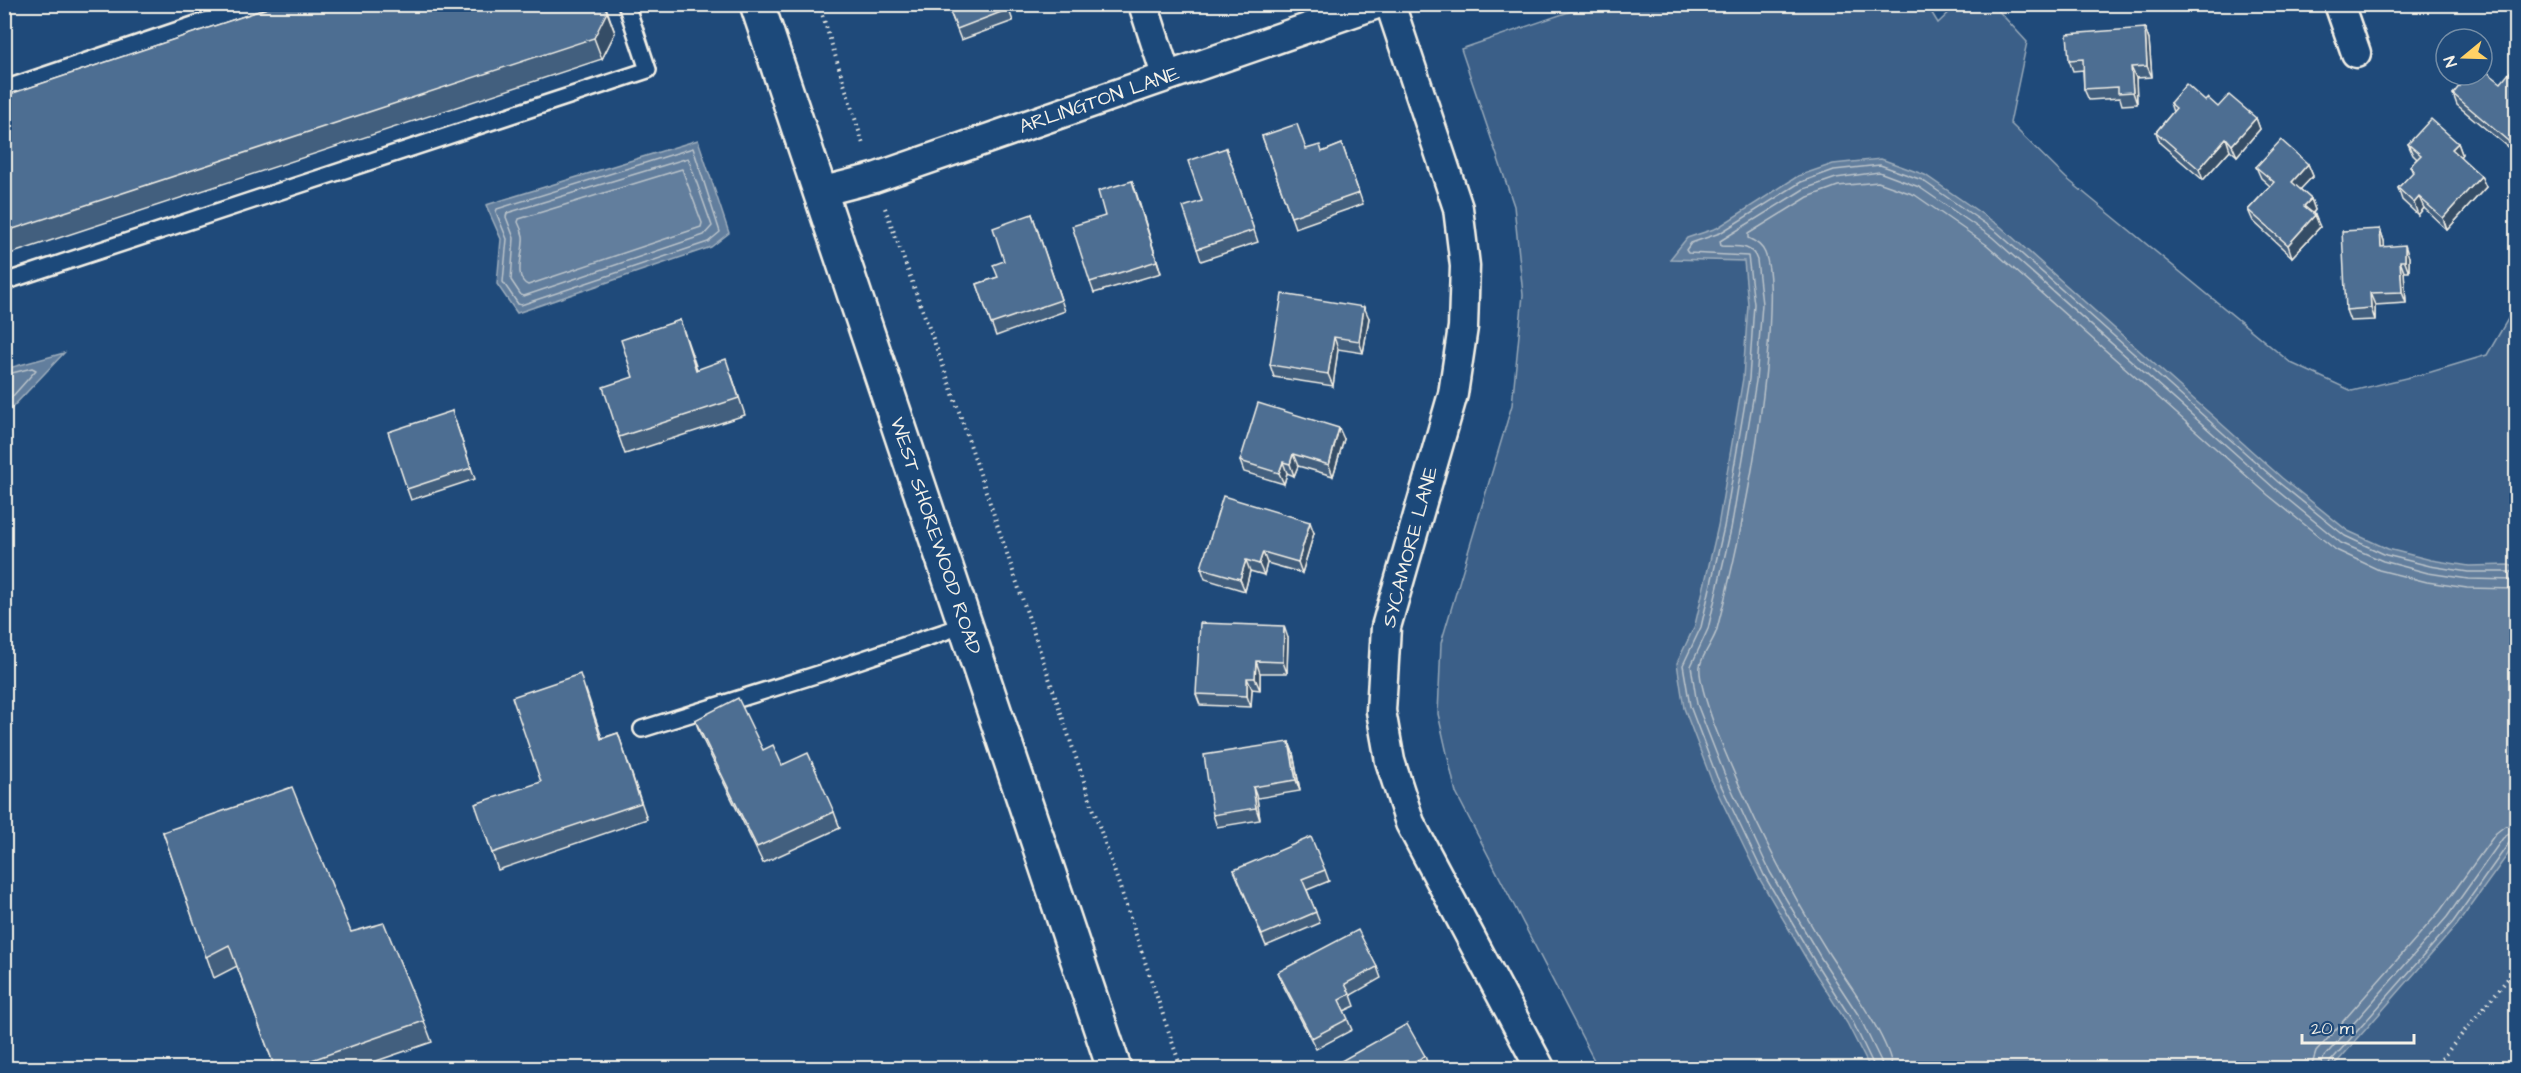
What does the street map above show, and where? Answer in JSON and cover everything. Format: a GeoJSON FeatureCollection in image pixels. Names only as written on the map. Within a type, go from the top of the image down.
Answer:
{"type":"FeatureCollection","features":[{"type":"Feature","properties":{"kind":"main road","name":"WEST SHOREWOOD ROAD"},"geometry":{"type":"LineString","coordinates":[[757,4],[1114,1068]]}},
{"type":"Feature","properties":{"kind":"street"},"geometry":{"type":"LineString","coordinates":[[1143,4],[1166,75]]}},
{"type":"Feature","properties":{"kind":"street","name":"ARLINGTON LANE"},"geometry":{"type":"LineString","coordinates":[[820,192],[874,178],[1166,75],[1377,4]]}},
{"type":"Feature","properties":{"kind":"street","name":"SYCAMORE LANE"},"geometry":{"type":"LineString","coordinates":[[1390,4],[1458,208],[1465,266],[1463,327],[1453,394],[1386,627],[1381,711],[1390,761],[1410,823],[1540,1068]]}},
{"type":"Feature","properties":{"kind":"street"},"geometry":{"type":"LineString","coordinates":[[2339,4],[2356,53]]}},
{"type":"Feature","properties":{"kind":"lane"},"geometry":{"type":"LineString","coordinates":[[4,89],[255,4]]}},
{"type":"Feature","properties":{"kind":"lane"},"geometry":{"type":"LineString","coordinates":[[4,282],[648,70],[626,4]]}},
{"type":"Feature","properties":{"kind":"lane"},"geometry":{"type":"LineString","coordinates":[[642,729],[825,672],[965,625]]}},
{"type":"Feature","properties":{"kind":"path"},"geometry":{"type":"LineString","coordinates":[[819,4],[874,178],[950,386],[1181,1068]]}},
{"type":"Feature","properties":{"kind":"path"},"geometry":{"type":"LineString","coordinates":[[2434,1068],[2517,969]]}},
{"type":"Feature","properties":{"kind":"shaded area"},"geometry":{"type":"Polygon","coordinates":[[[1980,4],[1995,7],[2027,42],[2010,123],[2066,178],[2291,363],[2352,391],[2431,372],[2487,355],[2516,305],[2516,1068],[1598,1068],[1456,793],[1438,714],[1441,643],[1512,405],[1523,295],[1514,206],[1461,49],[1589,5],[1927,5],[1938,23],[1957,5],[1980,4]]]}},
{"type":"Feature","properties":{"kind":"water"},"geometry":{"type":"Polygon","coordinates":[[[698,140],[729,233],[711,247],[517,313],[497,284],[501,239],[486,205],[698,140]]]}},
{"type":"Feature","properties":{"kind":"water"},"geometry":{"type":"Polygon","coordinates":[[[1881,159],[1925,175],[2001,227],[2282,478],[2348,531],[2388,549],[2431,560],[2469,566],[2508,565],[2516,567],[2516,843],[2457,925],[2332,1068],[1870,1068],[1847,1023],[1759,878],[1711,779],[1684,708],[1677,663],[1695,625],[1718,526],[1743,378],[1748,304],[1744,261],[1670,259],[1687,238],[1717,228],[1798,176],[1833,164],[1881,159]]]}},
{"type":"Feature","properties":{"kind":"water"},"geometry":{"type":"Polygon","coordinates":[[[64,353],[5,415],[5,369],[64,353]]]}},
{"type":"Feature","properties":{"kind":"building"},"geometry":{"type":"Polygon","coordinates":[[[280,4],[604,4],[607,12],[594,38],[4,232],[4,96],[280,4]]]}},
{"type":"Feature","properties":{"kind":"building"},"geometry":{"type":"Polygon","coordinates":[[[947,4],[1007,4],[1009,9],[957,29],[947,4]]]}},
{"type":"Feature","properties":{"kind":"building"},"geometry":{"type":"Polygon","coordinates":[[[2145,28],[2147,66],[2131,67],[2133,92],[2118,93],[2118,87],[2084,89],[2083,59],[2069,60],[2067,34],[2145,28]]]}},
{"type":"Feature","properties":{"kind":"building"},"geometry":{"type":"Polygon","coordinates":[[[2514,67],[2517,70],[2517,143],[2514,146],[2453,94],[2459,87],[2494,87],[2494,77],[2501,83],[2514,67]]]}},
{"type":"Feature","properties":{"kind":"building"},"geometry":{"type":"Polygon","coordinates":[[[2186,84],[2205,101],[2208,98],[2218,107],[2229,95],[2256,118],[2232,145],[2226,138],[2199,169],[2156,132],[2176,108],[2170,103],[2186,84]]]}},
{"type":"Feature","properties":{"kind":"building"},"geometry":{"type":"Polygon","coordinates":[[[2431,119],[2458,143],[2452,149],[2481,176],[2443,218],[2419,197],[2414,203],[2398,188],[2414,171],[2410,166],[2421,155],[2408,144],[2431,119]]]}},
{"type":"Feature","properties":{"kind":"building"},"geometry":{"type":"Polygon","coordinates":[[[1297,124],[1306,149],[1320,145],[1322,152],[1342,144],[1359,193],[1291,217],[1262,136],[1297,124]]]}},
{"type":"Feature","properties":{"kind":"building"},"geometry":{"type":"Polygon","coordinates":[[[2281,140],[2308,164],[2292,182],[2311,199],[2304,206],[2315,215],[2288,245],[2248,210],[2274,182],[2256,167],[2281,140]]]}},
{"type":"Feature","properties":{"kind":"building"},"geometry":{"type":"Polygon","coordinates":[[[1226,148],[1254,230],[1197,249],[1183,207],[1202,201],[1188,161],[1226,148]]]}},
{"type":"Feature","properties":{"kind":"building"},"geometry":{"type":"Polygon","coordinates":[[[1132,181],[1157,261],[1090,282],[1072,226],[1105,216],[1098,191],[1132,181]]]}},
{"type":"Feature","properties":{"kind":"building"},"geometry":{"type":"Polygon","coordinates":[[[1032,214],[1061,300],[991,324],[977,284],[998,277],[993,265],[1004,261],[993,228],[1032,214]]]}},
{"type":"Feature","properties":{"kind":"building"},"geometry":{"type":"Polygon","coordinates":[[[2380,229],[2381,247],[2405,245],[2405,261],[2400,261],[2402,292],[2370,293],[2371,308],[2346,310],[2342,231],[2380,229]]]}},
{"type":"Feature","properties":{"kind":"building"},"geometry":{"type":"Polygon","coordinates":[[[1282,294],[1364,307],[1359,341],[1334,337],[1328,374],[1270,365],[1282,294]]]}},
{"type":"Feature","properties":{"kind":"building"},"geometry":{"type":"Polygon","coordinates":[[[680,320],[696,370],[726,359],[739,398],[619,437],[603,387],[633,377],[621,340],[680,320]]]}},
{"type":"Feature","properties":{"kind":"building"},"geometry":{"type":"Polygon","coordinates":[[[1258,403],[1339,428],[1329,465],[1293,454],[1290,464],[1283,462],[1279,473],[1240,461],[1258,403]]]}},
{"type":"Feature","properties":{"kind":"building"},"geometry":{"type":"Polygon","coordinates":[[[452,411],[471,468],[407,489],[388,432],[452,411]]]}},
{"type":"Feature","properties":{"kind":"building"},"geometry":{"type":"Polygon","coordinates":[[[1223,496],[1310,522],[1298,562],[1263,552],[1259,564],[1246,560],[1240,579],[1201,568],[1223,496]]]}},
{"type":"Feature","properties":{"kind":"building"},"geometry":{"type":"Polygon","coordinates":[[[1200,623],[1284,626],[1283,662],[1256,661],[1255,678],[1247,678],[1247,696],[1196,694],[1200,623]]]}},
{"type":"Feature","properties":{"kind":"building"},"geometry":{"type":"Polygon","coordinates":[[[580,674],[601,739],[618,733],[641,803],[492,853],[475,804],[541,782],[512,697],[580,674]]]}},
{"type":"Feature","properties":{"kind":"building"},"geometry":{"type":"Polygon","coordinates":[[[738,698],[763,750],[773,745],[782,765],[808,753],[834,812],[757,847],[695,720],[738,698]]]}},
{"type":"Feature","properties":{"kind":"building"},"geometry":{"type":"Polygon","coordinates":[[[1289,742],[1296,780],[1253,787],[1256,808],[1213,815],[1204,755],[1289,742]]]}},
{"type":"Feature","properties":{"kind":"building"},"geometry":{"type":"Polygon","coordinates":[[[292,787],[351,932],[384,923],[424,1021],[289,1068],[275,1068],[229,945],[206,957],[163,832],[292,787]]]}},
{"type":"Feature","properties":{"kind":"building"},"geometry":{"type":"Polygon","coordinates":[[[1311,837],[1325,870],[1302,879],[1316,912],[1262,935],[1234,870],[1311,837]]]}},
{"type":"Feature","properties":{"kind":"building"},"geometry":{"type":"Polygon","coordinates":[[[1358,930],[1377,967],[1345,984],[1350,994],[1339,1000],[1348,1019],[1312,1038],[1278,972],[1358,930]]]}},
{"type":"Feature","properties":{"kind":"building"},"geometry":{"type":"Polygon","coordinates":[[[1407,1024],[1425,1056],[1403,1068],[1336,1068],[1334,1065],[1407,1024]]]}}]}
